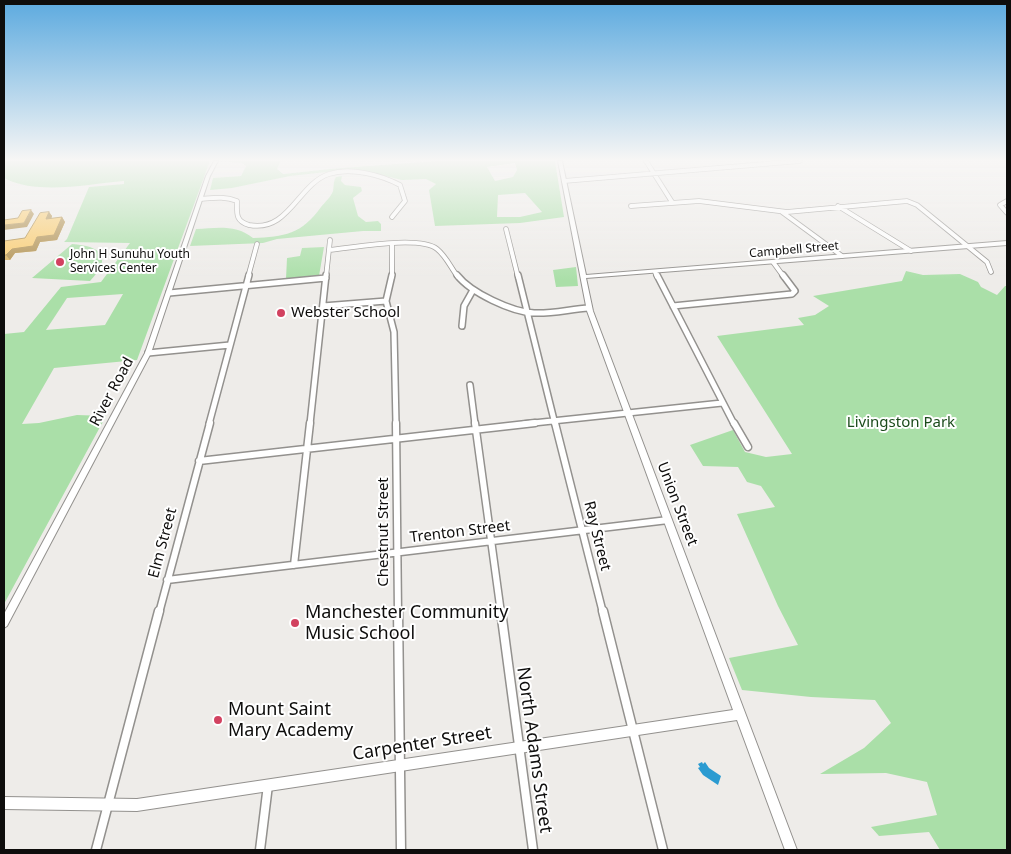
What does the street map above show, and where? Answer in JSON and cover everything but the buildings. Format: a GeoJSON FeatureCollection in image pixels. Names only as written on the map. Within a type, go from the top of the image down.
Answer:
{"type":"FeatureCollection","features":[{"type":"Feature","properties":{"kind":"street","name":"River Road"},"geometry":{"type":"LineString","coordinates":[[4,622],[148,353],[200,201]]}},
{"type":"Feature","properties":{"kind":"street"},"geometry":{"type":"LineString","coordinates":[[237,201],[237,217],[240,222],[253,225],[269,224],[285,216],[298,201]]}},
{"type":"Feature","properties":{"kind":"street"},"geometry":{"type":"LineString","coordinates":[[392,217],[405,201]]}},
{"type":"Feature","properties":{"kind":"street","name":"Union Street"},"geometry":{"type":"LineString","coordinates":[[568,201],[590,308],[791,850]]}},
{"type":"Feature","properties":{"kind":"street"},"geometry":{"type":"LineString","coordinates":[[631,206],[704,201],[782,212],[907,201],[917,205],[987,262],[991,272]]}},
{"type":"Feature","properties":{"kind":"street"},"geometry":{"type":"LineString","coordinates":[[1007,201],[1002,202],[1000,205],[1007,213]]}},
{"type":"Feature","properties":{"kind":"street"},"geometry":{"type":"LineString","coordinates":[[838,206],[911,251]]}},
{"type":"Feature","properties":{"kind":"street"},"geometry":{"type":"LineString","coordinates":[[782,212],[842,256]]}},
{"type":"Feature","properties":{"kind":"street","name":"Ray Street"},"geometry":{"type":"LineString","coordinates":[[506,229],[663,850]]}},
{"type":"Feature","properties":{"kind":"street"},"geometry":{"type":"LineString","coordinates":[[294,565],[330,240]]}},
{"type":"Feature","properties":{"kind":"street"},"geometry":{"type":"LineString","coordinates":[[330,250],[421,243],[435,247],[461,280],[473,290],[528,312],[590,308]]}},
{"type":"Feature","properties":{"kind":"street","name":"Campbell Street"},"geometry":{"type":"LineString","coordinates":[[583,277],[1007,243]]}},
{"type":"Feature","properties":{"kind":"street","name":"Elm Street"},"geometry":{"type":"LineString","coordinates":[[96,850],[257,244]]}},
{"type":"Feature","properties":{"kind":"street","name":"Chestnut Street"},"geometry":{"type":"LineString","coordinates":[[392,244],[392,275],[386,301],[394,339],[401,850]]}},
{"type":"Feature","properties":{"kind":"street"},"geometry":{"type":"LineString","coordinates":[[673,306],[792,294],[796,291],[773,262]]}},
{"type":"Feature","properties":{"kind":"street"},"geometry":{"type":"LineString","coordinates":[[655,272],[722,403],[748,447]]}},
{"type":"Feature","properties":{"kind":"street"},"geometry":{"type":"LineString","coordinates":[[169,292],[326,278]]}},
{"type":"Feature","properties":{"kind":"street"},"geometry":{"type":"LineString","coordinates":[[462,326],[463,308],[467,297],[473,290]]}},
{"type":"Feature","properties":{"kind":"street"},"geometry":{"type":"LineString","coordinates":[[323,306],[386,301]]}},
{"type":"Feature","properties":{"kind":"street"},"geometry":{"type":"LineString","coordinates":[[148,353],[230,345]]}},
{"type":"Feature","properties":{"kind":"street","name":"North Adams Street"},"geometry":{"type":"LineString","coordinates":[[470,385],[533,850]]}},
{"type":"Feature","properties":{"kind":"street"},"geometry":{"type":"LineString","coordinates":[[199,461],[554,420],[722,403]]}},
{"type":"Feature","properties":{"kind":"street","name":"Trenton Street"},"geometry":{"type":"LineString","coordinates":[[167,580],[668,520]]}},
{"type":"Feature","properties":{"kind":"street","name":"Carpenter Street"},"geometry":{"type":"LineString","coordinates":[[4,803],[145,804],[268,784],[400,766],[519,746],[741,714]]}},
{"type":"Feature","properties":{"kind":"street"},"geometry":{"type":"LineString","coordinates":[[260,850],[268,784]]}},
{"type":"Feature","properties":{"kind":"green space"},"geometry":{"type":"Polygon","coordinates":[[[83,201],[195,201],[137,360],[54,368],[22,424],[39,423],[77,415],[106,416],[4,604],[4,334],[24,332],[61,287],[101,282],[130,243],[64,242],[83,201]],[[123,294],[67,298],[46,330],[105,325],[123,294]]]}},
{"type":"Feature","properties":{"kind":"green space"},"geometry":{"type":"Polygon","coordinates":[[[327,201],[354,201],[358,216],[366,222],[378,221],[381,224],[381,231],[277,239],[263,243],[190,246],[196,229],[233,229],[253,238],[274,237],[299,228],[314,216],[327,201]]]}},
{"type":"Feature","properties":{"kind":"green space"},"geometry":{"type":"Polygon","coordinates":[[[431,201],[498,201],[497,217],[520,217],[542,212],[532,201],[561,201],[564,217],[520,223],[435,226],[431,201]]]}},
{"type":"Feature","properties":{"kind":"green space"},"geometry":{"type":"Polygon","coordinates":[[[72,244],[90,247],[100,254],[102,259],[101,265],[90,281],[32,278],[72,244]]]}},
{"type":"Feature","properties":{"kind":"green space"},"geometry":{"type":"Polygon","coordinates":[[[324,247],[319,276],[286,279],[287,258],[300,256],[302,248],[324,247]]]}},
{"type":"Feature","properties":{"kind":"green space"},"geometry":{"type":"Polygon","coordinates":[[[576,267],[578,286],[556,287],[553,270],[576,267]]]}},
{"type":"Feature","properties":{"kind":"green space","name":"Livingston Park"},"geometry":{"type":"Polygon","coordinates":[[[906,271],[923,275],[960,274],[978,282],[981,287],[997,295],[1007,286],[1007,850],[940,850],[929,832],[879,836],[871,827],[937,815],[927,782],[886,773],[820,774],[864,748],[891,723],[875,700],[811,697],[742,690],[729,658],[798,645],[778,606],[737,514],[775,507],[761,486],[747,482],[738,467],[703,466],[690,445],[733,430],[745,452],[766,457],[792,454],[717,336],[804,325],[798,318],[815,315],[829,306],[813,296],[902,281],[906,271]]]}},
{"type":"Feature","properties":{"kind":"water"},"geometry":{"type":"Polygon","coordinates":[[[702,762],[703,764],[705,762],[709,768],[721,776],[718,785],[703,775],[698,768],[700,767],[698,764],[702,762]]]}},
{"type":"Feature","properties":{"kind":"place","name":"John H Sunuhu Youth Services Center"},"geometry":{"type":"Point","coordinates":[60,262]}},
{"type":"Feature","properties":{"kind":"place","name":"Webster School"},"geometry":{"type":"Point","coordinates":[281,313]}},
{"type":"Feature","properties":{"kind":"place","name":"Manchester Community Music School"},"geometry":{"type":"Point","coordinates":[295,623]}},
{"type":"Feature","properties":{"kind":"place","name":"Mount Saint Mary Academy"},"geometry":{"type":"Point","coordinates":[218,720]}}]}
